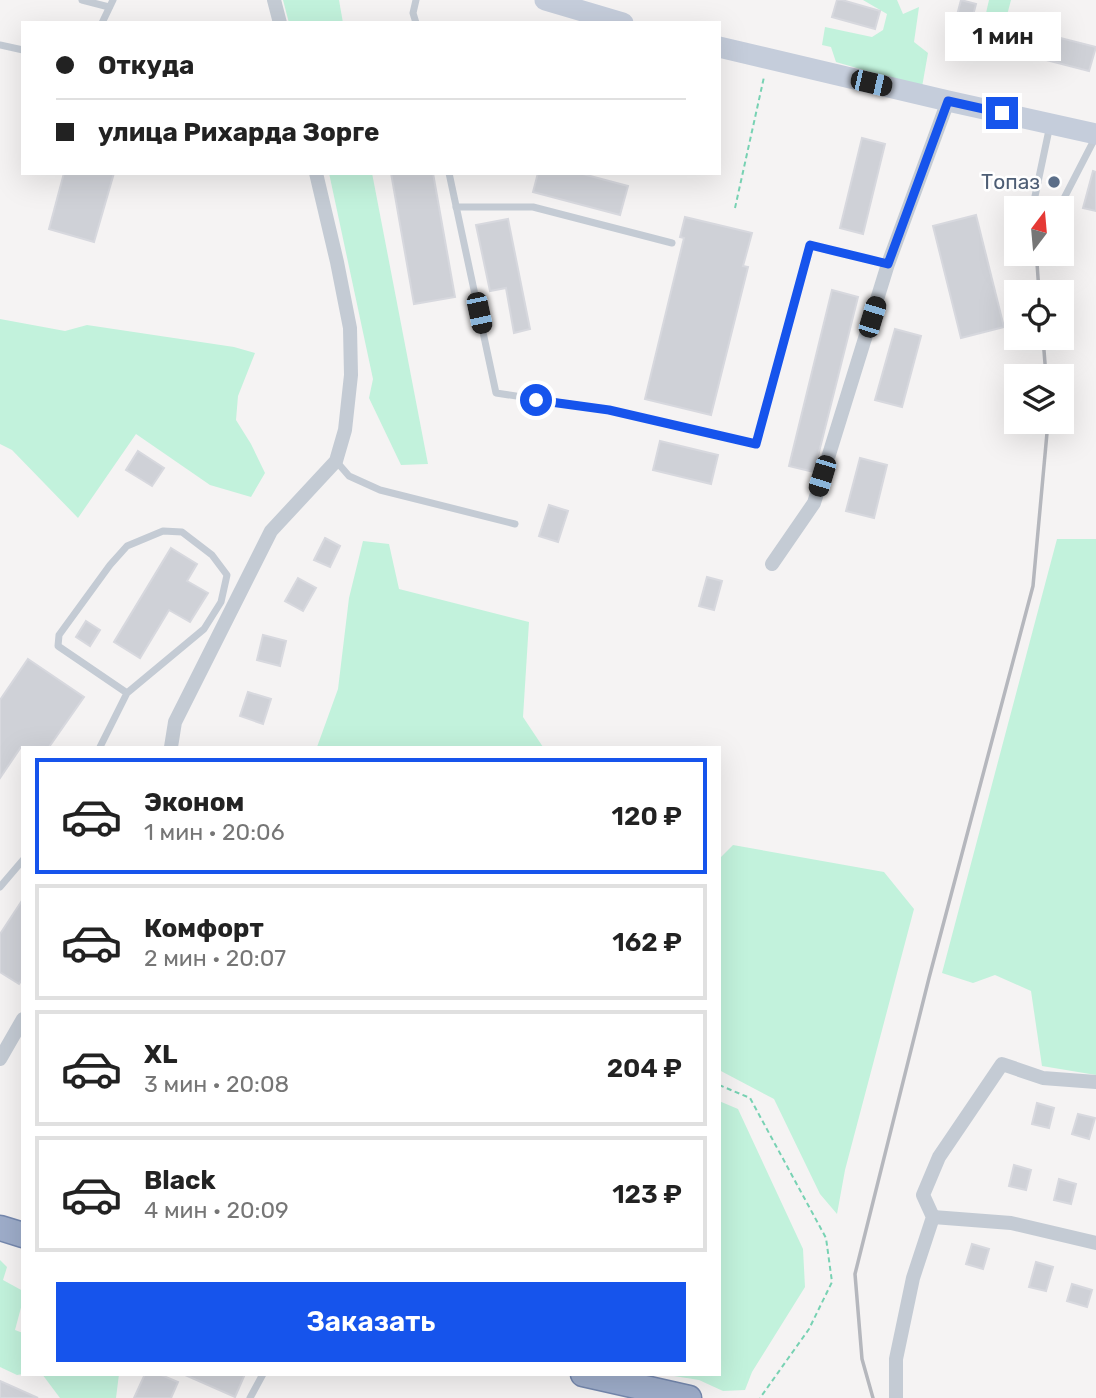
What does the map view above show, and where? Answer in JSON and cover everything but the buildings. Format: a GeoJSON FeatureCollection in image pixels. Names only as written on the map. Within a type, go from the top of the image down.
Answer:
{"type":"FeatureCollection","features":[{"type":"Feature","properties":{"kind":"highway"},"geometry":{"type":"LineString","coordinates":[[0,1228],[21,1235]]}},
{"type":"Feature","properties":{"kind":"highway"},"geometry":{"type":"LineString","coordinates":[[592,1376],[689,1398]]}},
{"type":"Feature","properties":{"kind":"main road"},"geometry":{"type":"LineString","coordinates":[[545,0],[616,21]]}},
{"type":"Feature","properties":{"kind":"main road"},"geometry":{"type":"LineString","coordinates":[[721,47],[1096,135]]}},
{"type":"Feature","properties":{"kind":"street"},"geometry":{"type":"LineString","coordinates":[[274,0],[279,21]]}},
{"type":"Feature","properties":{"kind":"street"},"geometry":{"type":"LineString","coordinates":[[772,564],[814,503],[888,264],[948,101]]}},
{"type":"Feature","properties":{"kind":"street"},"geometry":{"type":"LineString","coordinates":[[171,746],[175,722],[271,531],[336,461],[345,430],[351,374],[350,328],[316,175]]}},
{"type":"Feature","properties":{"kind":"street"},"geometry":{"type":"LineString","coordinates":[[0,1059],[21,1022]]}},
{"type":"Feature","properties":{"kind":"street"},"geometry":{"type":"LineString","coordinates":[[896,1398],[896,1359],[913,1278],[933,1217],[923,1195],[939,1157],[1002,1064],[1044,1078],[1096,1082]]}},
{"type":"Feature","properties":{"kind":"street"},"geometry":{"type":"LineString","coordinates":[[933,1217],[1011,1223],[1096,1242]]}},
{"type":"Feature","properties":{"kind":"lane"},"geometry":{"type":"LineString","coordinates":[[82,0],[111,4],[103,21]]}},
{"type":"Feature","properties":{"kind":"lane"},"geometry":{"type":"LineString","coordinates":[[415,21],[413,13],[416,0]]}},
{"type":"Feature","properties":{"kind":"lane"},"geometry":{"type":"LineString","coordinates":[[0,45],[21,50]]}},
{"type":"Feature","properties":{"kind":"lane"},"geometry":{"type":"LineString","coordinates":[[1051,124],[1034,201],[1060,206],[1096,135]]}},
{"type":"Feature","properties":{"kind":"lane"},"geometry":{"type":"LineString","coordinates":[[449,175],[496,393],[609,410],[756,444],[810,245],[888,264]]}},
{"type":"Feature","properties":{"kind":"lane"},"geometry":{"type":"LineString","coordinates":[[456,207],[533,207],[671,243]]}},
{"type":"Feature","properties":{"kind":"lane"},"geometry":{"type":"LineString","coordinates":[[336,461],[349,475],[380,491],[515,524]]}},
{"type":"Feature","properties":{"kind":"lane"},"geometry":{"type":"LineString","coordinates":[[100,746],[127,693],[204,629],[220,602],[227,575],[212,555],[182,532],[163,531],[127,545],[59,635],[58,646],[127,693]]}},
{"type":"Feature","properties":{"kind":"lane"},"geometry":{"type":"LineString","coordinates":[[0,887],[21,862]]}},
{"type":"Feature","properties":{"kind":"lane"},"geometry":{"type":"LineString","coordinates":[[250,1398],[262,1376]]}},
{"type":"Feature","properties":{"kind":"path"},"geometry":{"type":"LineString","coordinates":[[735,208],[768,59]]}},
{"type":"Feature","properties":{"kind":"path"},"geometry":{"type":"LineString","coordinates":[[721,1086],[750,1098],[826,1238],[832,1282],[809,1329],[760,1398]]}},
{"type":"Feature","properties":{"kind":"green space"},"geometry":{"type":"Polygon","coordinates":[[[283,0],[339,0],[343,21],[288,21],[283,0]]]}},
{"type":"Feature","properties":{"kind":"green space"},"geometry":{"type":"Polygon","coordinates":[[[863,0],[897,0],[903,14],[919,7],[914,42],[928,53],[922,87],[836,62],[831,47],[822,45],[825,27],[872,37],[883,30],[887,14],[863,0]]]}},
{"type":"Feature","properties":{"kind":"green space"},"geometry":{"type":"Polygon","coordinates":[[[989,0],[1011,0],[997,53],[978,48],[989,0]]]}},
{"type":"Feature","properties":{"kind":"green space"},"geometry":{"type":"Polygon","coordinates":[[[329,175],[372,175],[428,464],[401,465],[369,398],[373,379],[329,175]]]}},
{"type":"Feature","properties":{"kind":"green space"},"geometry":{"type":"Polygon","coordinates":[[[0,319],[65,331],[87,325],[234,347],[255,353],[238,396],[236,420],[265,473],[251,497],[210,485],[136,434],[78,518],[12,450],[0,444],[0,319]]]}},
{"type":"Feature","properties":{"kind":"green space"},"geometry":{"type":"Polygon","coordinates":[[[1057,539],[1096,539],[1096,1075],[1042,1066],[1031,991],[995,975],[973,983],[942,973],[1057,539]]]}},
{"type":"Feature","properties":{"kind":"green space"},"geometry":{"type":"Polygon","coordinates":[[[363,541],[389,544],[399,589],[529,622],[523,717],[542,746],[317,746],[338,689],[349,598],[363,541]]]}},
{"type":"Feature","properties":{"kind":"green space"},"geometry":{"type":"Polygon","coordinates":[[[733,845],[884,872],[914,909],[845,1170],[837,1214],[820,1194],[774,1099],[721,1071],[721,857],[733,845]]]}},
{"type":"Feature","properties":{"kind":"green space"},"geometry":{"type":"Polygon","coordinates":[[[721,1102],[738,1109],[803,1249],[805,1287],[752,1372],[745,1390],[723,1391],[699,1380],[674,1376],[721,1376],[721,1102]]]}},
{"type":"Feature","properties":{"kind":"green space"},"geometry":{"type":"Polygon","coordinates":[[[0,1260],[7,1267],[3,1280],[21,1290],[21,1308],[15,1330],[21,1332],[21,1374],[0,1367],[0,1260]]]}},
{"type":"Feature","properties":{"kind":"green space"},"geometry":{"type":"Polygon","coordinates":[[[44,1376],[119,1376],[116,1398],[60,1398],[44,1376]]]}},
{"type":"Feature","properties":{"kind":"railway"},"geometry":{"type":"LineString","coordinates":[[1037,266],[1038,280]]}},
{"type":"Feature","properties":{"kind":"railway"},"geometry":{"type":"LineString","coordinates":[[1044,350],[1045,364]]}},
{"type":"Feature","properties":{"kind":"railway"},"geometry":{"type":"LineString","coordinates":[[873,1398],[862,1359],[855,1274],[929,978],[1033,586],[1047,434]]}},
{"type":"Feature","properties":{"kind":"place","name":"Топаз"},"geometry":{"type":"Point","coordinates":[1054,182]}},
{"type":"Feature","properties":{"kind":"route"},"geometry":{"type":"LineString","coordinates":[[536,400],[609,410],[756,444],[810,245],[888,264],[948,101],[1002,113]]}}]}
